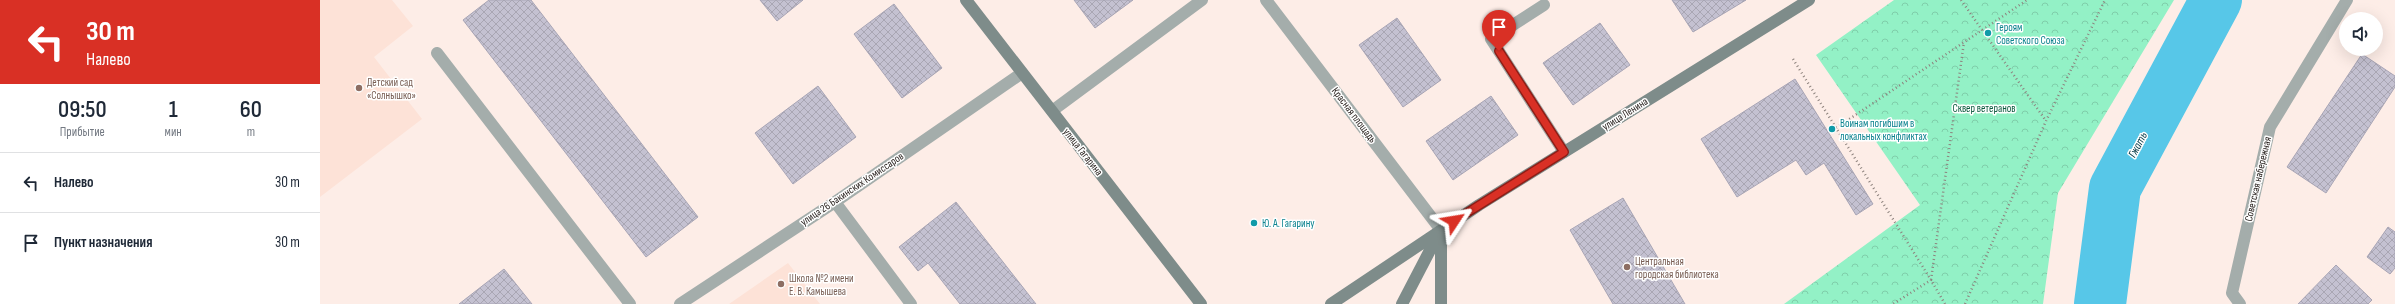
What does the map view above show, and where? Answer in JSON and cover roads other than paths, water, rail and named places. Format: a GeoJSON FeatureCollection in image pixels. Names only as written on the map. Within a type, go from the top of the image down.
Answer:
{"type":"FeatureCollection","features":[{"type":"Feature","properties":{"kind":"main road","name":"улица Гагарина"},"geometry":{"type":"LineString","coordinates":[[966,0],[1201,304]]}},
{"type":"Feature","properties":{"kind":"main road","name":"улица Ленина"},"geometry":{"type":"LineString","coordinates":[[1331,304],[1441,230],[1809,0]]}},
{"type":"Feature","properties":{"kind":"main road"},"geometry":{"type":"LineString","coordinates":[[1402,304],[1441,230]]}},
{"type":"Feature","properties":{"kind":"main road"},"geometry":{"type":"LineString","coordinates":[[1441,230],[1441,304]]}},
{"type":"Feature","properties":{"kind":"street"},"geometry":{"type":"LineString","coordinates":[[1052,111],[1202,0]]}},
{"type":"Feature","properties":{"kind":"street","name":"Красная площадь"},"geometry":{"type":"LineString","coordinates":[[1266,0],[1441,230]]}},
{"type":"Feature","properties":{"kind":"street","name":"Советская набережная"},"geometry":{"type":"LineString","coordinates":[[2240,304],[2232,293],[2270,127],[2347,0]]}},
{"type":"Feature","properties":{"kind":"street"},"geometry":{"type":"LineString","coordinates":[[1544,5],[1491,39],[1564,152]]}},
{"type":"Feature","properties":{"kind":"street"},"geometry":{"type":"LineString","coordinates":[[437,53],[630,304]]}},
{"type":"Feature","properties":{"kind":"street","name":"улица 26 Бакинских Комиссаров"},"geometry":{"type":"LineString","coordinates":[[680,304],[835,202],[1022,73]]}},
{"type":"Feature","properties":{"kind":"street"},"geometry":{"type":"LineString","coordinates":[[835,202],[911,304]]}},
{"type":"Feature","properties":{"kind":"waterway","name":"Гжать"},"geometry":{"type":"LineString","coordinates":[[2100,304],[2115,188],[2216,0]]}},
{"type":"Feature","properties":{"kind":"place","name":"Героям Советского Союза"},"geometry":{"type":"Point","coordinates":[1988,33]}},
{"type":"Feature","properties":{"kind":"place","name":"Детский сад «Солнышко»"},"geometry":{"type":"Point","coordinates":[359,88]}},
{"type":"Feature","properties":{"kind":"place","name":"Воинам погибшим в локальных конфликтах"},"geometry":{"type":"Point","coordinates":[1832,129]}},
{"type":"Feature","properties":{"kind":"place","name":"Ю. А. Гагарину"},"geometry":{"type":"Point","coordinates":[1254,223]}},
{"type":"Feature","properties":{"kind":"place","name":"Центральная городская библиотека"},"geometry":{"type":"Point","coordinates":[1627,267]}},
{"type":"Feature","properties":{"kind":"place","name":"Школа №2 имени Е. В. Камышева"},"geometry":{"type":"Point","coordinates":[781,284]}},
{"type":"Feature","properties":{"kind":"park label","name":"Сквер ветеранов"},"geometry":{"type":"Point","coordinates":[1984,108]}}]}
